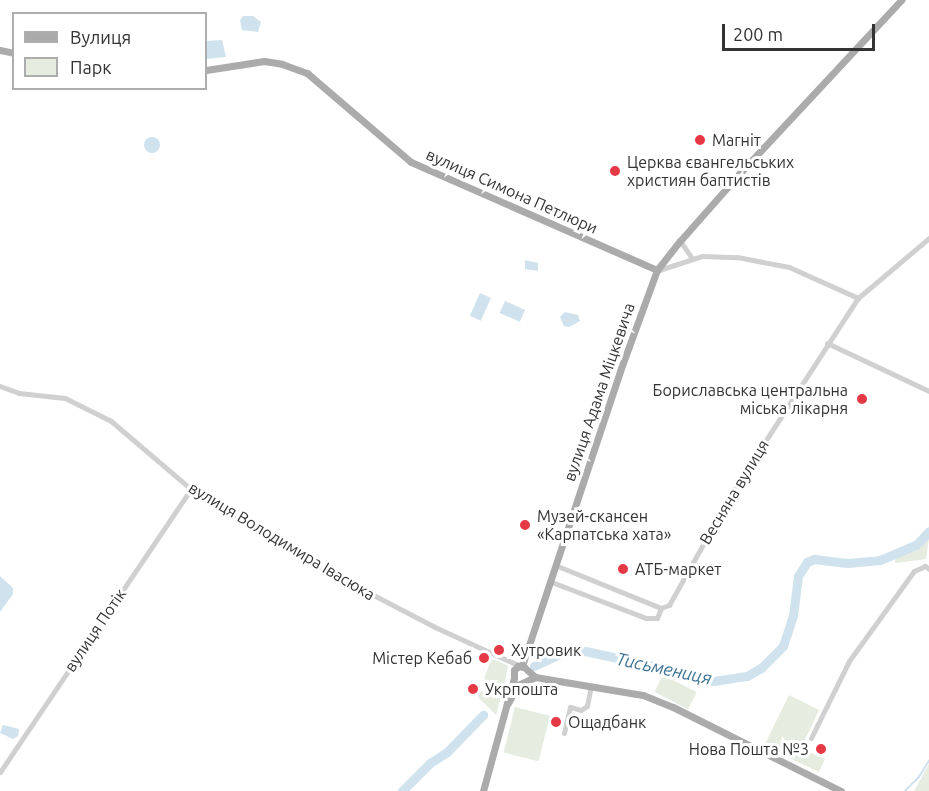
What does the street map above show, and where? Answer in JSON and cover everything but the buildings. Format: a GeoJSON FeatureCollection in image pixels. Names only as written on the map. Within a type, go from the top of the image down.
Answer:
{"type":"FeatureCollection","features":[{"type":"Feature","properties":{"kind":"main road","name":"вулиця Адама Міцкевича"},"geometry":{"type":"LineString","coordinates":[[483,791],[508,703],[633,332],[657,270],[680,240],[896,2]]}},
{"type":"Feature","properties":{"kind":"main road","name":"вулиця Симона Петлюри"},"geometry":{"type":"LineString","coordinates":[[207,70],[264,61],[282,64],[307,73],[411,162],[657,270]]}},
{"type":"Feature","properties":{"kind":"main road"},"geometry":{"type":"LineString","coordinates":[[520,668],[535,677],[651,697],[841,791]]}},
{"type":"Feature","properties":{"kind":"main road"},"geometry":{"type":"LineString","coordinates":[[520,668],[524,680]]}},
{"type":"Feature","properties":{"kind":"main road"},"geometry":{"type":"LineString","coordinates":[[508,703],[514,690],[524,680],[535,677]]}},
{"type":"Feature","properties":{"kind":"street","name":"Весняна вулиця"},"geometry":{"type":"LineString","coordinates":[[661,608],[669,605],[733,491],[858,298],[929,238]]}},
{"type":"Feature","properties":{"kind":"street"},"geometry":{"type":"LineString","coordinates":[[680,240],[692,258]]}},
{"type":"Feature","properties":{"kind":"street"},"geometry":{"type":"LineString","coordinates":[[657,270],[692,258],[715,255],[789,267],[858,298]]}},
{"type":"Feature","properties":{"kind":"street"},"geometry":{"type":"LineString","coordinates":[[827,343],[929,391]]}},
{"type":"Feature","properties":{"kind":"street","name":"вулиця Володимира Івасюка"},"geometry":{"type":"LineString","coordinates":[[0,386],[19,393],[58,396],[111,421],[192,489],[359,590],[520,668]]}},
{"type":"Feature","properties":{"kind":"street","name":"вулиця Потік"},"geometry":{"type":"LineString","coordinates":[[0,772],[192,489]]}},
{"type":"Feature","properties":{"kind":"street"},"geometry":{"type":"LineString","coordinates":[[549,582],[646,618],[657,618],[661,608],[555,565]]}},
{"type":"Feature","properties":{"kind":"street"},"geometry":{"type":"LineString","coordinates":[[811,738],[849,661],[914,571],[927,568]]}},
{"type":"Feature","properties":{"kind":"street"},"geometry":{"type":"LineString","coordinates":[[564,733],[570,706],[581,710],[586,706],[591,686]]}},
{"type":"Feature","properties":{"kind":"green space"},"geometry":{"type":"Polygon","coordinates":[[[929,538],[926,559],[895,563],[895,558],[917,550],[929,538]]]}},
{"type":"Feature","properties":{"kind":"green space"},"geometry":{"type":"Polygon","coordinates":[[[491,660],[508,666],[504,686],[484,679],[491,660]]]}},
{"type":"Feature","properties":{"kind":"green space"},"geometry":{"type":"Polygon","coordinates":[[[663,675],[697,692],[688,709],[654,692],[663,675]]]}},
{"type":"Feature","properties":{"kind":"green space"},"geometry":{"type":"Polygon","coordinates":[[[480,691],[501,697],[496,715],[478,697],[480,691]]]}},
{"type":"Feature","properties":{"kind":"green space"},"geometry":{"type":"Polygon","coordinates":[[[789,695],[819,710],[801,748],[825,759],[819,772],[764,746],[789,695]]]}},
{"type":"Feature","properties":{"kind":"green space"},"geometry":{"type":"Polygon","coordinates":[[[515,707],[550,716],[539,761],[504,753],[515,707]]]}},
{"type":"Feature","properties":{"kind":"green space"},"geometry":{"type":"Polygon","coordinates":[[[929,764],[929,791],[914,791],[929,764]]]}},
{"type":"Feature","properties":{"kind":"water"},"geometry":{"type":"Polygon","coordinates":[[[243,16],[253,16],[261,22],[258,32],[242,30],[240,20],[243,16]]]}},
{"type":"Feature","properties":{"kind":"water"},"geometry":{"type":"Polygon","coordinates":[[[222,40],[226,57],[207,59],[207,41],[222,40]]]}},
{"type":"Feature","properties":{"kind":"water"},"geometry":{"type":"Polygon","coordinates":[[[152,137],[160,145],[152,153],[144,145],[152,137]]]}},
{"type":"Feature","properties":{"kind":"water"},"geometry":{"type":"Polygon","coordinates":[[[525,260],[538,263],[538,271],[525,269],[525,260]]]}},
{"type":"Feature","properties":{"kind":"water"},"geometry":{"type":"Polygon","coordinates":[[[480,293],[491,298],[481,321],[470,316],[480,293]]]}},
{"type":"Feature","properties":{"kind":"water"},"geometry":{"type":"Polygon","coordinates":[[[505,301],[525,310],[520,322],[500,313],[505,301]]]}},
{"type":"Feature","properties":{"kind":"water"},"geometry":{"type":"Polygon","coordinates":[[[565,312],[578,315],[580,321],[569,327],[564,326],[560,317],[565,312]]]}},
{"type":"Feature","properties":{"kind":"water"},"geometry":{"type":"Polygon","coordinates":[[[0,576],[13,588],[13,594],[0,612],[0,576]]]}},
{"type":"Feature","properties":{"kind":"water"},"geometry":{"type":"Polygon","coordinates":[[[3,725],[19,729],[18,736],[13,739],[0,733],[3,725]]]}},
{"type":"Feature","properties":{"kind":"waterway","name":"Тисьмениця"},"geometry":{"type":"LineString","coordinates":[[534,666],[564,652],[585,651],[714,681],[747,676],[761,668],[783,646],[793,616],[798,576],[807,562],[814,559],[847,563],[880,560],[916,545],[929,531]]}},
{"type":"Feature","properties":{"kind":"waterway","name":"Тисьмениця"},"geometry":{"type":"LineString","coordinates":[[402,791],[430,763],[447,752],[483,715]]}},
{"type":"Feature","properties":{"kind":"waterway"},"geometry":{"type":"LineString","coordinates":[[905,791],[919,777],[929,761]]}},
{"type":"Feature","properties":{"kind":"place","name":"Магніт"},"geometry":{"type":"Point","coordinates":[700,140]}},
{"type":"Feature","properties":{"kind":"place","name":"Церква євангельських християн баптистів"},"geometry":{"type":"Point","coordinates":[615,171]}},
{"type":"Feature","properties":{"kind":"place","name":"Бориславська центральна міська лікарня"},"geometry":{"type":"Point","coordinates":[862,399]}},
{"type":"Feature","properties":{"kind":"place","name":"Музей-скансен «Карпатська хата»"},"geometry":{"type":"Point","coordinates":[525,525]}},
{"type":"Feature","properties":{"kind":"place","name":"АТБ-маркет"},"geometry":{"type":"Point","coordinates":[623,569]}},
{"type":"Feature","properties":{"kind":"place","name":"Хутровик"},"geometry":{"type":"Point","coordinates":[499,650]}},
{"type":"Feature","properties":{"kind":"place","name":"Містер Кебаб"},"geometry":{"type":"Point","coordinates":[484,658]}},
{"type":"Feature","properties":{"kind":"place","name":"Укрпошта"},"geometry":{"type":"Point","coordinates":[473,689]}},
{"type":"Feature","properties":{"kind":"place","name":"Ощадбанк"},"geometry":{"type":"Point","coordinates":[556,722]}},
{"type":"Feature","properties":{"kind":"place","name":"Нова Пошта №3"},"geometry":{"type":"Point","coordinates":[821,749]}}]}
